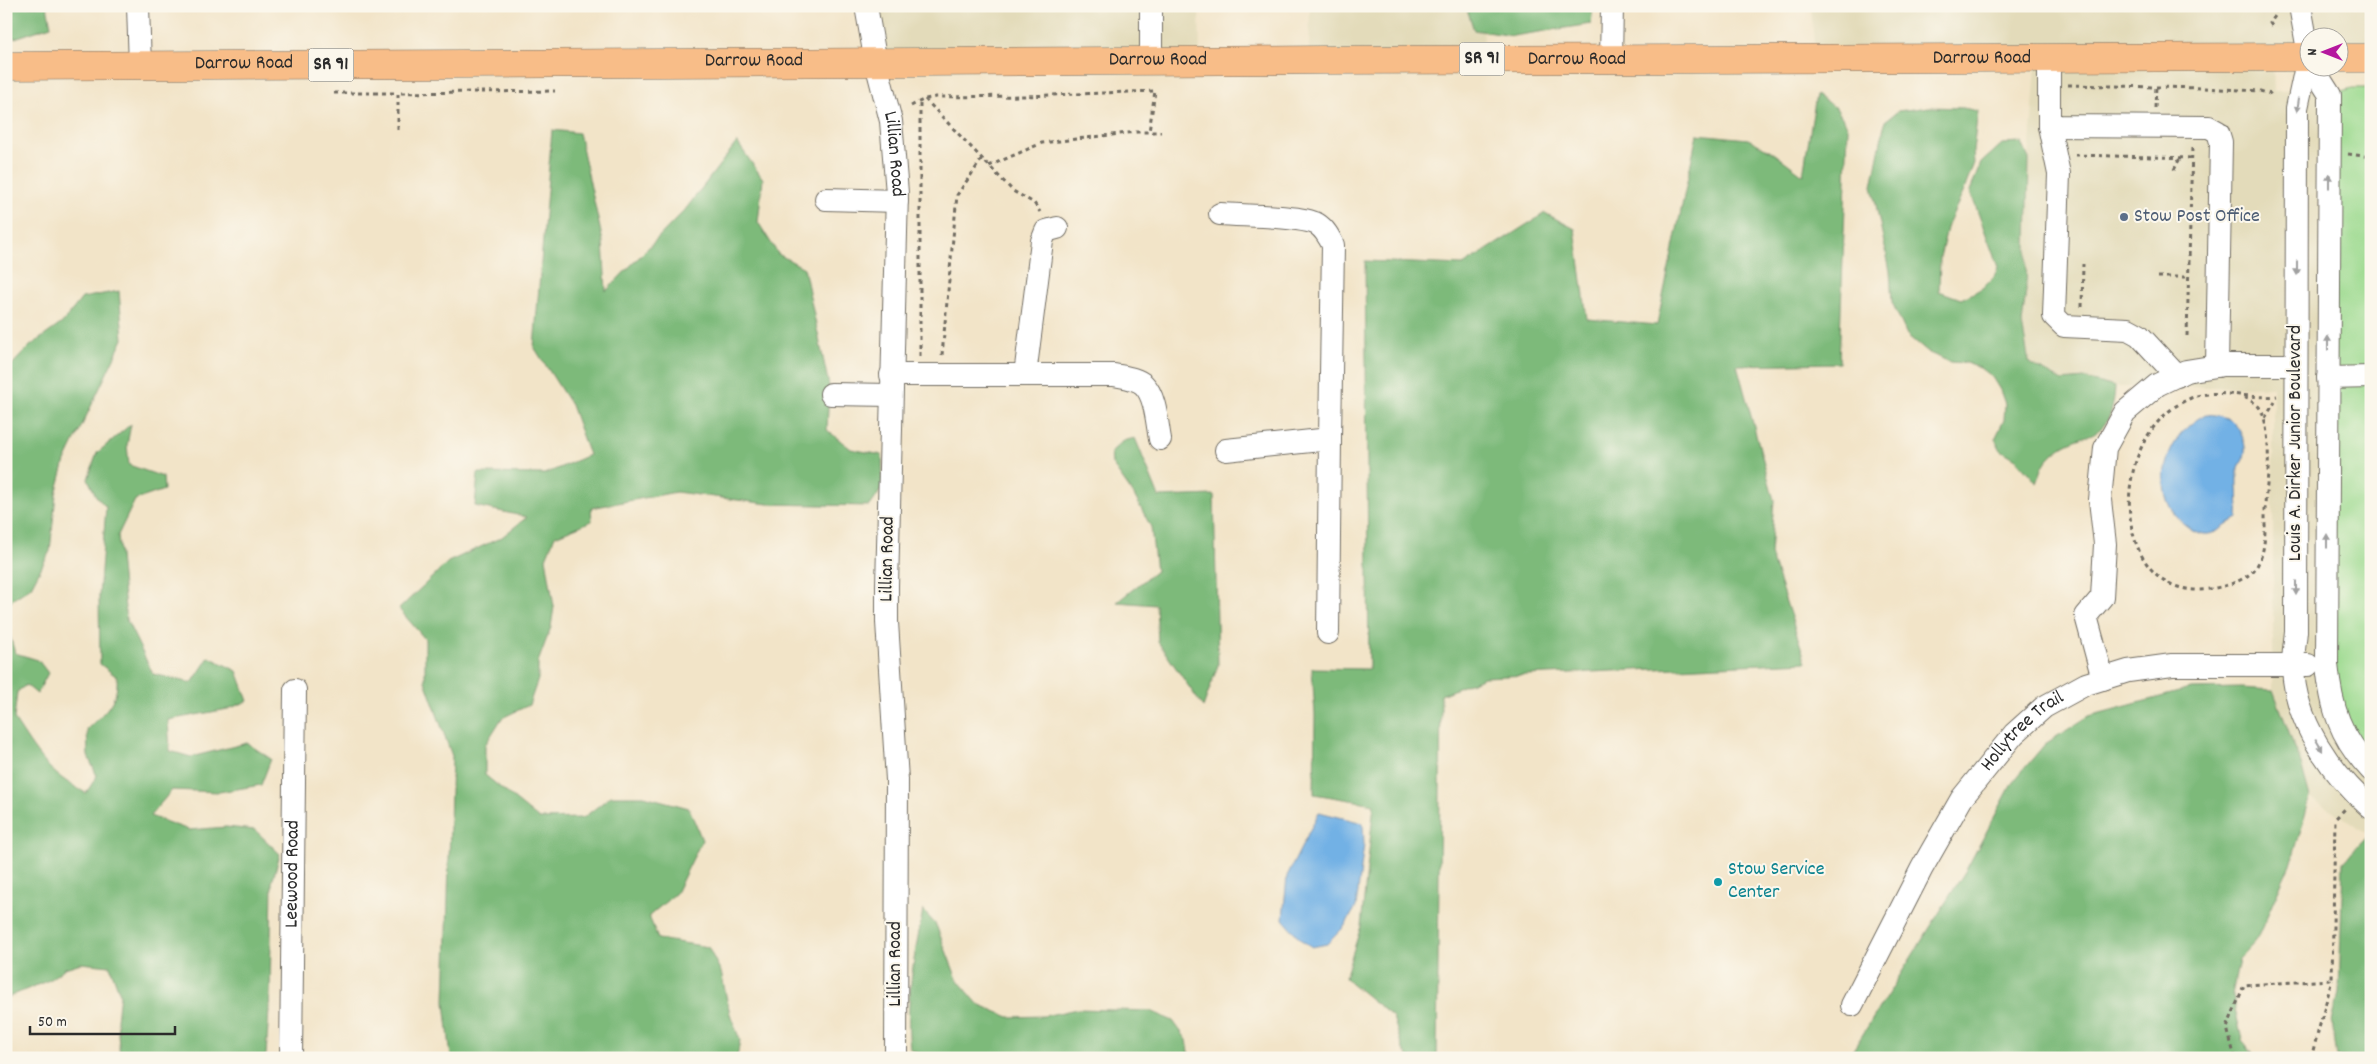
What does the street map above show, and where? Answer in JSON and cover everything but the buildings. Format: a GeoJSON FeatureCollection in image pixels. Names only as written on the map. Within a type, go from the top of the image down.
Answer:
{"type":"FeatureCollection","features":[{"type":"Feature","properties":{"kind":"main road"},"geometry":{"type":"LineString","coordinates":[[2350,58],[2371,58]]}},
{"type":"Feature","properties":{"kind":"main road","name":"Darrow Road"},"geometry":{"type":"LineString","coordinates":[[6,66],[876,63],[1150,59],[1611,59],[2050,72],[2300,61]]}},
{"type":"Feature","properties":{"kind":"street"},"geometry":{"type":"LineString","coordinates":[[138,6],[140,66]]}},
{"type":"Feature","properties":{"kind":"street","name":"Lillian Road"},"geometry":{"type":"LineString","coordinates":[[866,6],[876,63],[892,121],[897,201],[891,385],[887,622],[897,780],[896,1058]]}},
{"type":"Feature","properties":{"kind":"street"},"geometry":{"type":"LineString","coordinates":[[1150,59],[1151,6]]}},
{"type":"Feature","properties":{"kind":"street"},"geometry":{"type":"LineString","coordinates":[[1611,59],[1612,6]]}},
{"type":"Feature","properties":{"kind":"street"},"geometry":{"type":"LineString","coordinates":[[2300,6],[2304,28]]}},
{"type":"Feature","properties":{"kind":"street"},"geometry":{"type":"LineString","coordinates":[[2050,72],[2049,126],[2058,174],[2054,316],[2064,326],[2128,329],[2140,335],[2177,376]]}},
{"type":"Feature","properties":{"kind":"street","name":"Louis A. Dirker Junior Boulevard"},"geometry":{"type":"LineString","coordinates":[[2305,78],[2297,108],[2296,631],[2293,666],[2302,714],[2335,771],[2364,802]]}},
{"type":"Feature","properties":{"kind":"street","name":"Louis A. Dirker Junior Boulevard"},"geometry":{"type":"LineString","coordinates":[[2320,78],[2330,95],[2327,664],[2332,706],[2349,743],[2371,770]]}},
{"type":"Feature","properties":{"kind":"street"},"geometry":{"type":"LineString","coordinates":[[2049,126],[2208,127],[2218,132],[2222,142],[2217,366]]}},
{"type":"Feature","properties":{"kind":"street"},"geometry":{"type":"LineString","coordinates":[[826,199],[897,201]]}},
{"type":"Feature","properties":{"kind":"street"},"geometry":{"type":"LineString","coordinates":[[1220,214],[1297,220],[1316,224],[1328,235],[1333,245],[1328,632]]}},
{"type":"Feature","properties":{"kind":"street"},"geometry":{"type":"LineString","coordinates":[[1025,375],[1042,241],[1052,230]]}},
{"type":"Feature","properties":{"kind":"street"},"geometry":{"type":"LineString","coordinates":[[2103,679],[2086,616],[2102,597],[2105,544],[2100,500],[2105,448],[2125,412],[2157,385],[2186,371],[2217,366],[2296,365]]}},
{"type":"Feature","properties":{"kind":"street"},"geometry":{"type":"LineString","coordinates":[[832,394],[891,385],[929,375],[1114,375],[1132,378],[1144,385],[1152,400],[1160,440]]}},
{"type":"Feature","properties":{"kind":"street"},"geometry":{"type":"LineString","coordinates":[[2328,378],[2371,377]]}},
{"type":"Feature","properties":{"kind":"street"},"geometry":{"type":"LineString","coordinates":[[1226,450],[1330,438]]}},
{"type":"Feature","properties":{"kind":"street","name":"Hollytree Trail"},"geometry":{"type":"LineString","coordinates":[[1852,1005],[1922,868],[1962,798],[2014,734],[2044,707],[2086,684],[2128,671],[2172,665],[2293,666],[2327,664]]}},
{"type":"Feature","properties":{"kind":"street","name":"Leewood Road"},"geometry":{"type":"LineString","coordinates":[[291,1058],[295,690]]}},
{"type":"Feature","properties":{"kind":"path"},"geometry":{"type":"LineString","coordinates":[[2272,26],[2270,23],[2275,16],[2276,6]]}},
{"type":"Feature","properties":{"kind":"path"},"geometry":{"type":"LineString","coordinates":[[2050,72],[2202,88],[2260,91],[2270,94],[2274,91]]}},
{"type":"Feature","properties":{"kind":"path"},"geometry":{"type":"LineString","coordinates":[[334,93],[555,91]]}},
{"type":"Feature","properties":{"kind":"path"},"geometry":{"type":"LineString","coordinates":[[912,106],[925,99],[936,97],[1155,91],[1149,132]]}},
{"type":"Feature","properties":{"kind":"path"},"geometry":{"type":"LineString","coordinates":[[398,93],[398,130]]}},
{"type":"Feature","properties":{"kind":"path"},"geometry":{"type":"LineString","coordinates":[[925,99],[1013,191],[1038,206],[1052,230]]}},
{"type":"Feature","properties":{"kind":"path"},"geometry":{"type":"LineString","coordinates":[[920,102],[929,375]]}},
{"type":"Feature","properties":{"kind":"path"},"geometry":{"type":"LineString","coordinates":[[989,166],[1042,143],[1161,132]]}},
{"type":"Feature","properties":{"kind":"path"},"geometry":{"type":"LineString","coordinates":[[2187,336],[2193,140]]}},
{"type":"Feature","properties":{"kind":"path"},"geometry":{"type":"LineString","coordinates":[[2055,154],[2192,158]]}},
{"type":"Feature","properties":{"kind":"path"},"geometry":{"type":"LineString","coordinates":[[2343,154],[2359,154],[2371,157]]}},
{"type":"Feature","properties":{"kind":"path"},"geometry":{"type":"LineString","coordinates":[[2174,170],[2180,158]]}},
{"type":"Feature","properties":{"kind":"path"},"geometry":{"type":"LineString","coordinates":[[929,375],[943,346],[957,195],[982,159]]}},
{"type":"Feature","properties":{"kind":"path"},"geometry":{"type":"LineString","coordinates":[[2082,307],[2083,264]]}},
{"type":"Feature","properties":{"kind":"path"},"geometry":{"type":"LineString","coordinates":[[2158,277],[2188,277]]}},
{"type":"Feature","properties":{"kind":"path"},"geometry":{"type":"LineString","coordinates":[[2244,397],[2258,406],[2265,418],[2268,478],[2264,510],[2264,549],[2258,566],[2245,578],[2208,590],[2185,590],[2168,583],[2148,565],[2135,545],[2130,520],[2129,488],[2135,462],[2147,436],[2160,418],[2174,406],[2205,393],[2244,397],[2279,395]]}},
{"type":"Feature","properties":{"kind":"path"},"geometry":{"type":"LineString","coordinates":[[2310,1058],[2332,980],[2335,819],[2364,802]]}},
{"type":"Feature","properties":{"kind":"path"},"geometry":{"type":"LineString","coordinates":[[2235,1058],[2227,1028],[2244,985],[2332,980]]}},
{"type":"Feature","properties":{"kind":"shaded area"},"geometry":{"type":"Polygon","coordinates":[[[866,6],[1199,6],[1200,59],[876,63],[866,6]]]}},
{"type":"Feature","properties":{"kind":"shaded area"},"geometry":{"type":"Polygon","coordinates":[[[1310,6],[1483,6],[1484,59],[1309,59],[1310,6]]]}},
{"type":"Feature","properties":{"kind":"shaded area"},"geometry":{"type":"Polygon","coordinates":[[[1811,6],[2300,6],[2303,28],[2300,28],[2300,57],[1815,58],[1811,6]]]}},
{"type":"Feature","properties":{"kind":"shaded area"},"geometry":{"type":"Polygon","coordinates":[[[2304,6],[2371,6],[2371,53],[2350,53],[2350,28],[2308,28],[2304,6]]]}},
{"type":"Feature","properties":{"kind":"shaded area"},"geometry":{"type":"Polygon","coordinates":[[[2273,61],[2274,91],[2371,89],[2371,837],[2344,817],[2310,798],[2300,761],[2273,690],[2273,387],[2115,387],[2085,379],[2062,381],[2029,363],[2022,324],[2026,290],[2029,159],[2036,66],[2273,61]]]}},
{"type":"Feature","properties":{"kind":"green space"},"geometry":{"type":"Polygon","coordinates":[[[6,6],[47,6],[51,26],[15,38],[6,39],[6,6]]]}},
{"type":"Feature","properties":{"kind":"green space"},"geometry":{"type":"Polygon","coordinates":[[[1466,6],[1593,6],[1591,24],[1513,36],[1474,30],[1466,6]]]}},
{"type":"Feature","properties":{"kind":"green space"},"geometry":{"type":"Polygon","coordinates":[[[2353,88],[2371,88],[2371,770],[2332,705],[2330,95],[2353,88]]]}},
{"type":"Feature","properties":{"kind":"green space"},"geometry":{"type":"Polygon","coordinates":[[[1816,95],[1836,108],[1848,127],[1839,363],[1737,365],[1774,500],[1770,554],[1806,662],[1484,677],[1441,695],[1437,1058],[1409,1058],[1403,1050],[1393,1017],[1345,978],[1361,926],[1374,804],[1314,794],[1315,715],[1312,668],[1369,669],[1365,261],[1463,265],[1545,213],[1575,229],[1587,319],[1657,325],[1697,134],[1748,139],[1771,151],[1803,175],[1816,95]]]}},
{"type":"Feature","properties":{"kind":"green space"},"geometry":{"type":"Polygon","coordinates":[[[1929,107],[1963,108],[1978,111],[1973,151],[1974,163],[1963,193],[1948,224],[1940,257],[1939,291],[1961,299],[1983,287],[1995,274],[1998,267],[1970,191],[1981,163],[2002,144],[2022,143],[2029,159],[2026,290],[2022,324],[2029,363],[2062,381],[2085,379],[2115,387],[2112,407],[2107,421],[2100,429],[2059,449],[2046,461],[2037,483],[2016,459],[2001,450],[1995,439],[2004,420],[2005,404],[2000,390],[1992,377],[1980,368],[1966,363],[1950,362],[1927,352],[1907,335],[1892,302],[1890,271],[1872,186],[1885,121],[1898,111],[1929,107]]]}},
{"type":"Feature","properties":{"kind":"green space"},"geometry":{"type":"Polygon","coordinates":[[[552,130],[579,133],[603,242],[606,291],[685,210],[737,142],[763,179],[758,222],[778,254],[804,268],[829,386],[827,430],[851,449],[882,455],[883,487],[870,506],[768,504],[676,492],[591,508],[592,521],[555,536],[546,558],[554,607],[551,627],[538,662],[538,679],[529,705],[502,718],[485,745],[485,775],[539,819],[583,818],[611,796],[644,796],[689,808],[702,840],[676,893],[649,916],[658,939],[708,947],[721,972],[730,1014],[740,1040],[737,1058],[451,1058],[445,1002],[452,756],[425,681],[425,639],[399,609],[448,562],[502,537],[527,517],[475,506],[478,473],[545,474],[589,455],[571,405],[534,347],[552,130]]]}},
{"type":"Feature","properties":{"kind":"green space"},"geometry":{"type":"Polygon","coordinates":[[[119,291],[123,339],[65,461],[56,494],[50,551],[31,587],[6,604],[6,371],[30,346],[62,323],[82,298],[119,291]]]}},
{"type":"Feature","properties":{"kind":"green space"},"geometry":{"type":"Polygon","coordinates":[[[131,424],[127,445],[129,465],[163,477],[164,490],[135,500],[118,535],[126,619],[153,674],[192,683],[209,657],[237,671],[248,701],[228,709],[168,720],[170,751],[191,757],[247,743],[271,759],[261,785],[219,792],[172,790],[150,816],[189,830],[226,827],[255,830],[280,854],[272,882],[270,995],[266,1055],[264,1058],[120,1058],[117,1020],[120,994],[110,966],[81,963],[65,968],[49,980],[6,998],[6,623],[15,653],[38,660],[48,673],[37,694],[26,685],[17,692],[14,719],[44,762],[62,778],[86,793],[97,776],[88,756],[87,729],[109,706],[116,693],[117,685],[117,677],[100,664],[99,596],[106,507],[96,496],[88,479],[97,453],[131,424]]]}},
{"type":"Feature","properties":{"kind":"green space"},"geometry":{"type":"Polygon","coordinates":[[[1135,438],[1159,497],[1214,495],[1218,665],[1203,707],[1158,642],[1156,605],[1117,602],[1156,571],[1151,527],[1134,495],[1112,464],[1111,452],[1123,441],[1135,438]]]}},
{"type":"Feature","properties":{"kind":"green space"},"geometry":{"type":"Polygon","coordinates":[[[2241,688],[2273,690],[2300,761],[2310,798],[2293,857],[2256,941],[2239,959],[2232,995],[2242,1040],[2257,1058],[1848,1058],[1966,870],[2013,782],[2045,744],[2089,716],[2190,689],[2241,688]]]}},
{"type":"Feature","properties":{"kind":"green space"},"geometry":{"type":"Polygon","coordinates":[[[2369,835],[2371,837],[2371,1058],[2337,1058],[2332,1022],[2339,993],[2343,862],[2369,835]]]}},
{"type":"Feature","properties":{"kind":"green space"},"geometry":{"type":"Polygon","coordinates":[[[923,910],[936,925],[957,979],[978,1004],[1009,1017],[1044,1016],[1077,1009],[1151,1011],[1173,1021],[1187,1040],[1190,1058],[927,1058],[910,1049],[910,997],[923,910]]]}},
{"type":"Feature","properties":{"kind":"water"},"geometry":{"type":"Polygon","coordinates":[[[2207,414],[2224,417],[2233,422],[2239,429],[2245,448],[2244,457],[2238,471],[2238,518],[2217,531],[2208,534],[2190,529],[2172,511],[2166,496],[2164,480],[2166,464],[2172,448],[2181,434],[2193,422],[2207,414]]]}},
{"type":"Feature","properties":{"kind":"water"},"geometry":{"type":"Polygon","coordinates":[[[1319,812],[1363,823],[1364,844],[1356,907],[1344,927],[1327,944],[1312,947],[1301,940],[1283,919],[1287,876],[1319,812]]]}},
{"type":"Feature","properties":{"kind":"place","name":"Stow Post Office"},"geometry":{"type":"Point","coordinates":[2124,217]}},
{"type":"Feature","properties":{"kind":"place","name":"Stow Service Center"},"geometry":{"type":"Point","coordinates":[1718,882]}}]}
